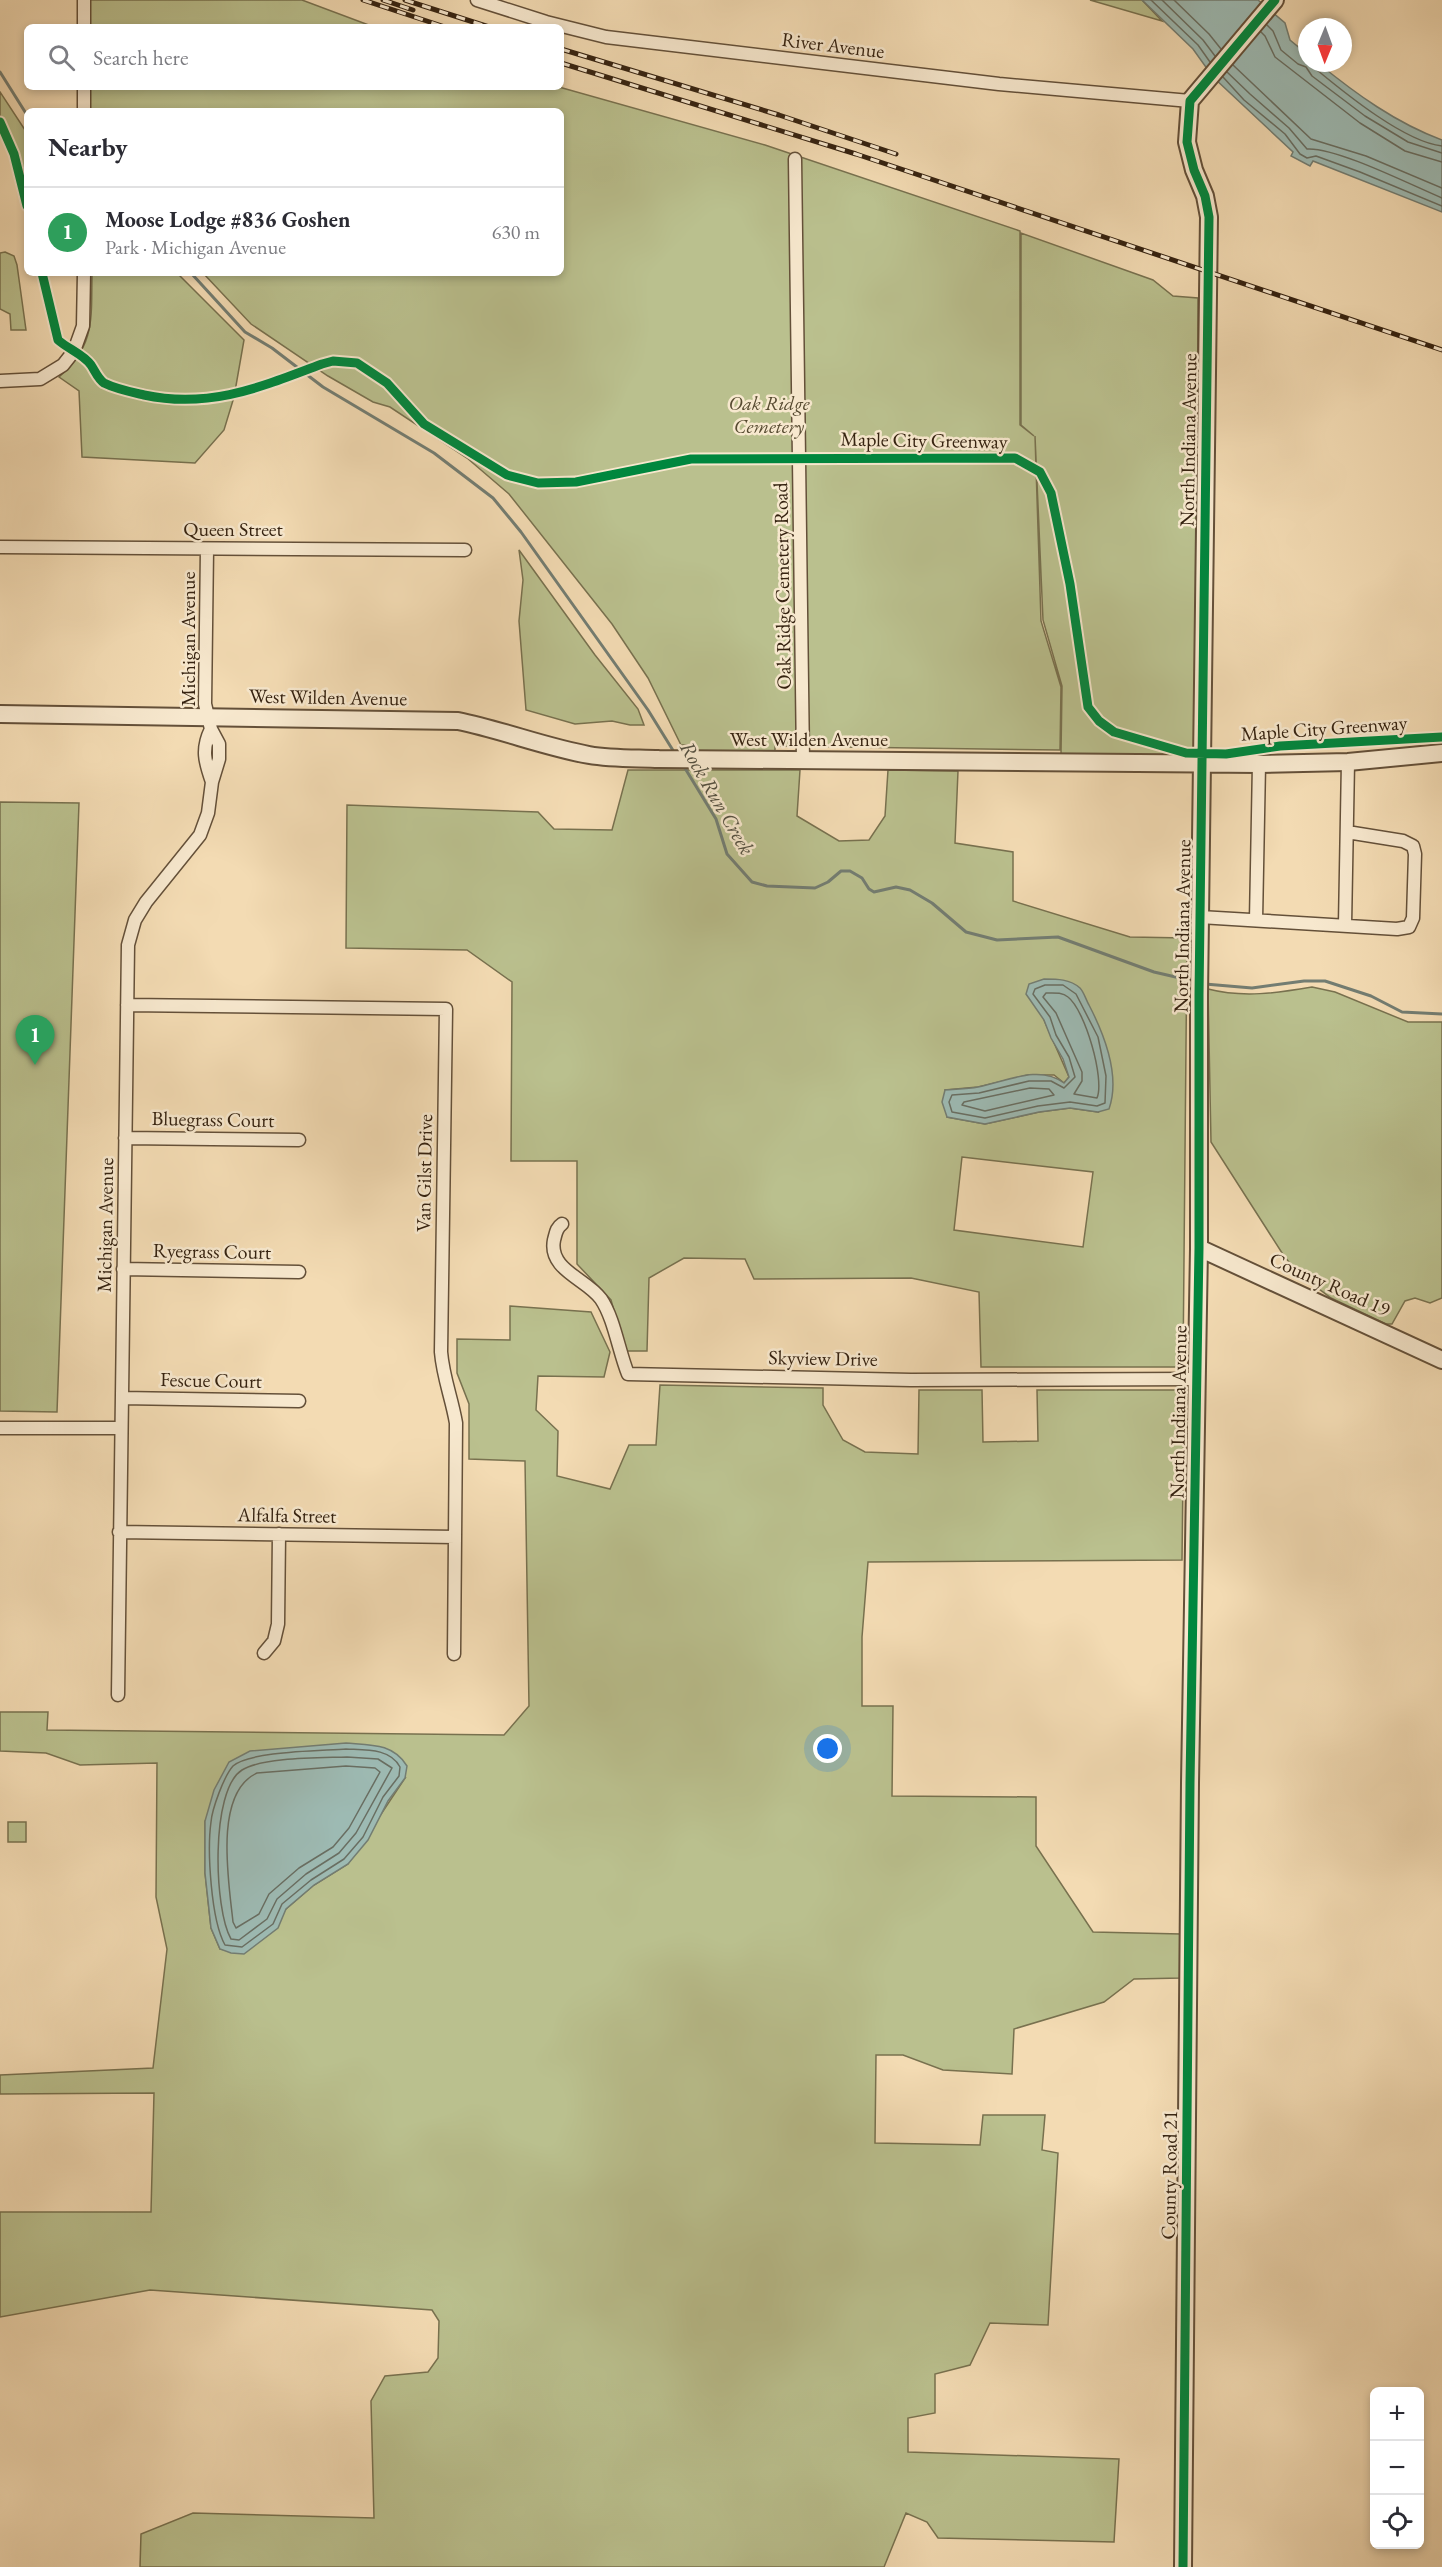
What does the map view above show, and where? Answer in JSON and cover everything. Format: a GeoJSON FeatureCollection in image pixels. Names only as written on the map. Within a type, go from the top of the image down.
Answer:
{"type":"FeatureCollection","features":[{"type":"Feature","properties":{"kind":"street"},"geometry":{"type":"LineString","coordinates":[[84,0],[84,24]]}},
{"type":"Feature","properties":{"kind":"street","name":"River Avenue"},"geometry":{"type":"LineString","coordinates":[[477,0],[552,24]]}},
{"type":"Feature","properties":{"kind":"street"},"geometry":{"type":"LineString","coordinates":[[1190,101],[1275,0]]}},
{"type":"Feature","properties":{"kind":"street","name":"River Avenue"},"geometry":{"type":"LineString","coordinates":[[564,27],[606,37],[999,84],[1190,101]]}},
{"type":"Feature","properties":{"kind":"street"},"geometry":{"type":"LineString","coordinates":[[84,90],[84,108]]}},
{"type":"Feature","properties":{"kind":"street","name":"North Indiana Avenue"},"geometry":{"type":"LineString","coordinates":[[1190,101],[1187,122],[1188,149],[1205,196],[1209,217],[1199,968],[1199,1248],[1190,1783]]}},
{"type":"Feature","properties":{"kind":"street","name":"Oak Ridge Cemetery Road"},"geometry":{"type":"LineString","coordinates":[[795,159],[803,760]]}},
{"type":"Feature","properties":{"kind":"street"},"geometry":{"type":"LineString","coordinates":[[0,381],[40,378],[63,365],[74,351],[83,326],[84,276]]}},
{"type":"Feature","properties":{"kind":"street","name":"Queen Street"},"geometry":{"type":"LineString","coordinates":[[0,547],[465,550]]}},
{"type":"Feature","properties":{"kind":"street","name":"Michigan Avenue"},"geometry":{"type":"LineString","coordinates":[[118,1695],[128,945],[135,920],[146,902],[200,835],[208,813],[212,782],[219,759],[219,744],[209,722],[205,704],[207,549]]}},
{"type":"Feature","properties":{"kind":"street","name":"West Wilden Avenue"},"geometry":{"type":"LineString","coordinates":[[0,714],[209,722],[458,721],[497,729],[591,755],[659,759],[1259,765],[1348,762],[1442,753]]}},
{"type":"Feature","properties":{"kind":"street"},"geometry":{"type":"LineString","coordinates":[[1345,925],[1348,762]]}},
{"type":"Feature","properties":{"kind":"street"},"geometry":{"type":"LineString","coordinates":[[1256,920],[1259,765]]}},
{"type":"Feature","properties":{"kind":"street"},"geometry":{"type":"LineString","coordinates":[[1200,918],[1397,929],[1409,927],[1413,918],[1415,854],[1413,846],[1403,841],[1347,832]]}},
{"type":"Feature","properties":{"kind":"street","name":"Van Gilst Drive"},"geometry":{"type":"LineString","coordinates":[[127,1005],[446,1009],[441,1352],[442,1371],[453,1402],[456,1423],[454,1654]]}},
{"type":"Feature","properties":{"kind":"street","name":"Bluegrass Court"},"geometry":{"type":"LineString","coordinates":[[126,1138],[299,1140]]}},
{"type":"Feature","properties":{"kind":"street","name":"Skyview Drive"},"geometry":{"type":"LineString","coordinates":[[562,1224],[557,1228],[553,1245],[555,1255],[564,1269],[589,1286],[601,1300],[628,1374],[911,1380],[1196,1379]]}},
{"type":"Feature","properties":{"kind":"street","name":"County Road 19"},"geometry":{"type":"LineString","coordinates":[[1199,1248],[1442,1360]]}},
{"type":"Feature","properties":{"kind":"street","name":"Ryegrass Court"},"geometry":{"type":"LineString","coordinates":[[123,1269],[299,1272]]}},
{"type":"Feature","properties":{"kind":"street","name":"Fescue Court"},"geometry":{"type":"LineString","coordinates":[[122,1398],[298,1401]]}},
{"type":"Feature","properties":{"kind":"street"},"geometry":{"type":"LineString","coordinates":[[0,1428],[121,1428]]}},
{"type":"Feature","properties":{"kind":"street","name":"Alfalfa Street"},"geometry":{"type":"LineString","coordinates":[[119,1532],[455,1537]]}},
{"type":"Feature","properties":{"kind":"street"},"geometry":{"type":"LineString","coordinates":[[264,1653],[274,1641],[278,1624],[279,1534]]}},
{"type":"Feature","properties":{"kind":"street","name":"County Road 21"},"geometry":{"type":"LineString","coordinates":[[1183,2567],[1190,1783]]}},
{"type":"Feature","properties":{"kind":"green space"},"geometry":{"type":"Polygon","coordinates":[[[90,0],[302,0],[366,24],[90,24],[90,0]]]}},
{"type":"Feature","properties":{"kind":"green space"},"geometry":{"type":"Polygon","coordinates":[[[1090,0],[1142,0],[1162,21],[1090,0]]]}},
{"type":"Feature","properties":{"kind":"green space","name":"Oak Ridge Cemetery"},"geometry":{"type":"Polygon","coordinates":[[[564,88],[765,145],[1020,231],[1020,425],[1034,436],[1021,425],[1021,233],[1153,280],[1173,296],[1198,298],[1196,750],[1189,756],[1061,755],[1062,686],[1043,620],[1035,436],[1041,621],[1061,687],[1060,750],[775,746],[775,753],[700,753],[694,751],[695,745],[681,745],[648,678],[612,624],[509,494],[467,458],[390,407],[373,402],[328,376],[251,324],[206,276],[564,276],[564,108],[90,108],[90,90],[564,88]]]}},
{"type":"Feature","properties":{"kind":"green space"},"geometry":{"type":"Polygon","coordinates":[[[0,92],[24,128],[24,171],[19,155],[0,116],[0,92]]]}},
{"type":"Feature","properties":{"kind":"green space"},"geometry":{"type":"Polygon","coordinates":[[[5,252],[14,256],[17,265],[26,330],[11,330],[10,314],[0,309],[0,253],[5,252]]]}},
{"type":"Feature","properties":{"kind":"green space"},"geometry":{"type":"Polygon","coordinates":[[[92,276],[180,276],[244,340],[234,397],[224,430],[195,463],[82,457],[79,391],[59,377],[80,354],[91,317],[92,276]]]}},
{"type":"Feature","properties":{"kind":"green space"},"geometry":{"type":"Polygon","coordinates":[[[519,550],[595,655],[638,709],[644,725],[612,721],[575,724],[526,710],[519,621],[523,580],[519,550]]]}},
{"type":"Feature","properties":{"kind":"green space"},"geometry":{"type":"Polygon","coordinates":[[[628,770],[800,770],[797,816],[839,841],[869,840],[885,816],[888,770],[958,771],[955,843],[1013,852],[1013,901],[1130,937],[1187,938],[1183,1367],[981,1367],[979,1292],[911,1278],[754,1279],[745,1259],[684,1258],[649,1278],[647,1351],[625,1351],[611,1300],[577,1264],[577,1161],[511,1161],[512,982],[467,950],[346,948],[347,805],[538,812],[554,829],[612,830],[628,770]],[[1044,1020],[1069,1077],[1064,1083],[1054,1075],[1028,1075],[978,1087],[945,1090],[947,1117],[985,1124],[1039,1112],[1070,1108],[1098,1112],[1044,1020]],[[962,1157],[954,1230],[1083,1247],[1093,1172],[962,1157]]]}},
{"type":"Feature","properties":{"kind":"green space"},"geometry":{"type":"Polygon","coordinates":[[[0,802],[79,803],[57,1412],[0,1411],[0,802]]]}},
{"type":"Feature","properties":{"kind":"green space"},"geometry":{"type":"Polygon","coordinates":[[[1312,987],[1335,992],[1408,1022],[1442,1022],[1442,1298],[1430,1303],[1415,1298],[1405,1301],[1392,1324],[1386,1324],[1331,1298],[1298,1273],[1284,1256],[1211,1142],[1208,989],[1247,994],[1312,987]]]}},
{"type":"Feature","properties":{"kind":"green space"},"geometry":{"type":"Polygon","coordinates":[[[510,1306],[591,1312],[610,1352],[604,1377],[538,1376],[536,1410],[558,1431],[557,1476],[610,1489],[629,1445],[656,1445],[660,1385],[823,1388],[823,1405],[843,1440],[865,1452],[918,1454],[919,1390],[982,1390],[983,1442],[1038,1441],[1037,1390],[1184,1390],[1182,1560],[868,1562],[862,1637],[862,1706],[893,1706],[892,1796],[1036,1797],[1036,1846],[1093,1932],[1181,1934],[1181,1978],[1134,1979],[1104,2002],[1014,2029],[1012,2074],[943,2070],[903,2055],[876,2055],[875,2143],[980,2145],[983,2115],[1045,2115],[1042,2150],[1058,2153],[1048,2325],[990,2323],[970,2365],[935,2374],[935,2413],[908,2418],[908,2452],[1119,2459],[1114,2542],[938,2538],[927,2522],[906,2513],[884,2567],[140,2567],[141,2534],[193,2513],[374,2518],[371,2401],[385,2376],[428,2372],[438,2358],[439,2321],[432,2310],[150,2290],[0,2317],[0,2212],[151,2212],[154,2093],[0,2094],[0,2075],[153,2068],[167,1949],[156,1897],[157,1763],[80,1765],[46,1753],[0,1751],[0,1712],[48,1712],[47,1730],[504,1735],[529,1706],[525,1461],[469,1459],[469,1404],[457,1373],[457,1339],[510,1340],[510,1306]],[[405,1778],[205,1821],[205,1873],[211,1928],[220,1949],[244,1953],[257,1943],[286,1909],[314,1885],[348,1864],[405,1778]]]}},
{"type":"Feature","properties":{"kind":"green space"},"geometry":{"type":"Polygon","coordinates":[[[8,1822],[26,1822],[26,1842],[8,1842],[8,1822]]]}},
{"type":"Feature","properties":{"kind":"water"},"geometry":{"type":"Polygon","coordinates":[[[1142,0],[1258,0],[1285,23],[1290,40],[1298,47],[1298,72],[1329,72],[1377,107],[1442,140],[1442,212],[1313,161],[1310,166],[1291,156],[1293,152],[1213,77],[1193,49],[1142,0]]]}},
{"type":"Feature","properties":{"kind":"water"},"geometry":{"type":"Polygon","coordinates":[[[1044,979],[1068,981],[1080,988],[1084,994],[1109,1055],[1113,1082],[1109,1109],[1098,1112],[1070,1108],[1039,1112],[985,1124],[947,1117],[942,1102],[945,1090],[978,1087],[1022,1076],[1044,1075],[1064,1083],[1069,1077],[1044,1020],[1026,994],[1029,984],[1044,979]]]}},
{"type":"Feature","properties":{"kind":"water"},"geometry":{"type":"Polygon","coordinates":[[[346,1743],[388,1749],[401,1758],[407,1766],[405,1778],[388,1801],[368,1840],[348,1864],[314,1885],[286,1909],[278,1928],[244,1954],[220,1949],[211,1928],[205,1873],[205,1821],[214,1790],[229,1762],[250,1751],[346,1743]]]}},
{"type":"Feature","properties":{"kind":"waterway","name":"Rock Run Creek"},"geometry":{"type":"LineString","coordinates":[[0,72],[24,110]]}},
{"type":"Feature","properties":{"kind":"waterway","name":"Rock Run Creek"},"geometry":{"type":"LineString","coordinates":[[194,276],[245,332],[272,348],[323,387],[434,453],[493,498],[521,532],[648,710],[674,752]]}},
{"type":"Feature","properties":{"kind":"waterway","name":"Rock Run Creek"},"geometry":{"type":"LineString","coordinates":[[683,765],[716,819],[727,854],[752,882],[767,886],[815,888],[828,882],[841,871],[850,871],[862,878],[869,889],[874,892],[896,887],[910,890],[932,903],[966,932],[997,940],[1058,937],[1154,972],[1193,981]]}},
{"type":"Feature","properties":{"kind":"waterway","name":"Rock Run Creek"},"geometry":{"type":"LineString","coordinates":[[1205,984],[1252,988],[1304,981],[1325,981],[1371,996],[1402,1012],[1442,1014]]}},
{"type":"Feature","properties":{"kind":"railway"},"geometry":{"type":"LineString","coordinates":[[363,0],[436,24]]}},
{"type":"Feature","properties":{"kind":"railway"},"geometry":{"type":"LineString","coordinates":[[383,0],[413,10]]}},
{"type":"Feature","properties":{"kind":"railway"},"geometry":{"type":"LineString","coordinates":[[405,0],[480,24]]}},
{"type":"Feature","properties":{"kind":"railway"},"geometry":{"type":"LineString","coordinates":[[564,50],[779,115],[896,154]]}},
{"type":"Feature","properties":{"kind":"railway"},"geometry":{"type":"LineString","coordinates":[[564,64],[856,154],[1442,350]]}},
{"type":"Feature","properties":{"kind":"cycle path"},"geometry":{"type":"LineString","coordinates":[[1183,2567],[1209,217],[1205,196],[1194,170],[1187,142],[1190,101],[1275,0]]}},
{"type":"Feature","properties":{"kind":"cycle path"},"geometry":{"type":"LineString","coordinates":[[0,122],[14,154],[24,194]]}},
{"type":"Feature","properties":{"kind":"cycle path","name":"Maple City Greenway"},"geometry":{"type":"LineString","coordinates":[[43,276],[58,340],[84,358],[104,383],[144,395],[168,399],[191,399],[256,388],[333,361],[357,363],[387,383],[424,424],[507,475],[538,483],[576,482],[691,459],[1015,458],[1040,472],[1051,493],[1070,584],[1088,707],[1099,721],[1114,732],[1186,753],[1226,754],[1280,746],[1442,737]]}},
{"type":"Feature","properties":{"kind":"place","name":"Moose Lodge #836 Goshen"},"geometry":{"type":"Point","coordinates":[35,1065]}}]}
